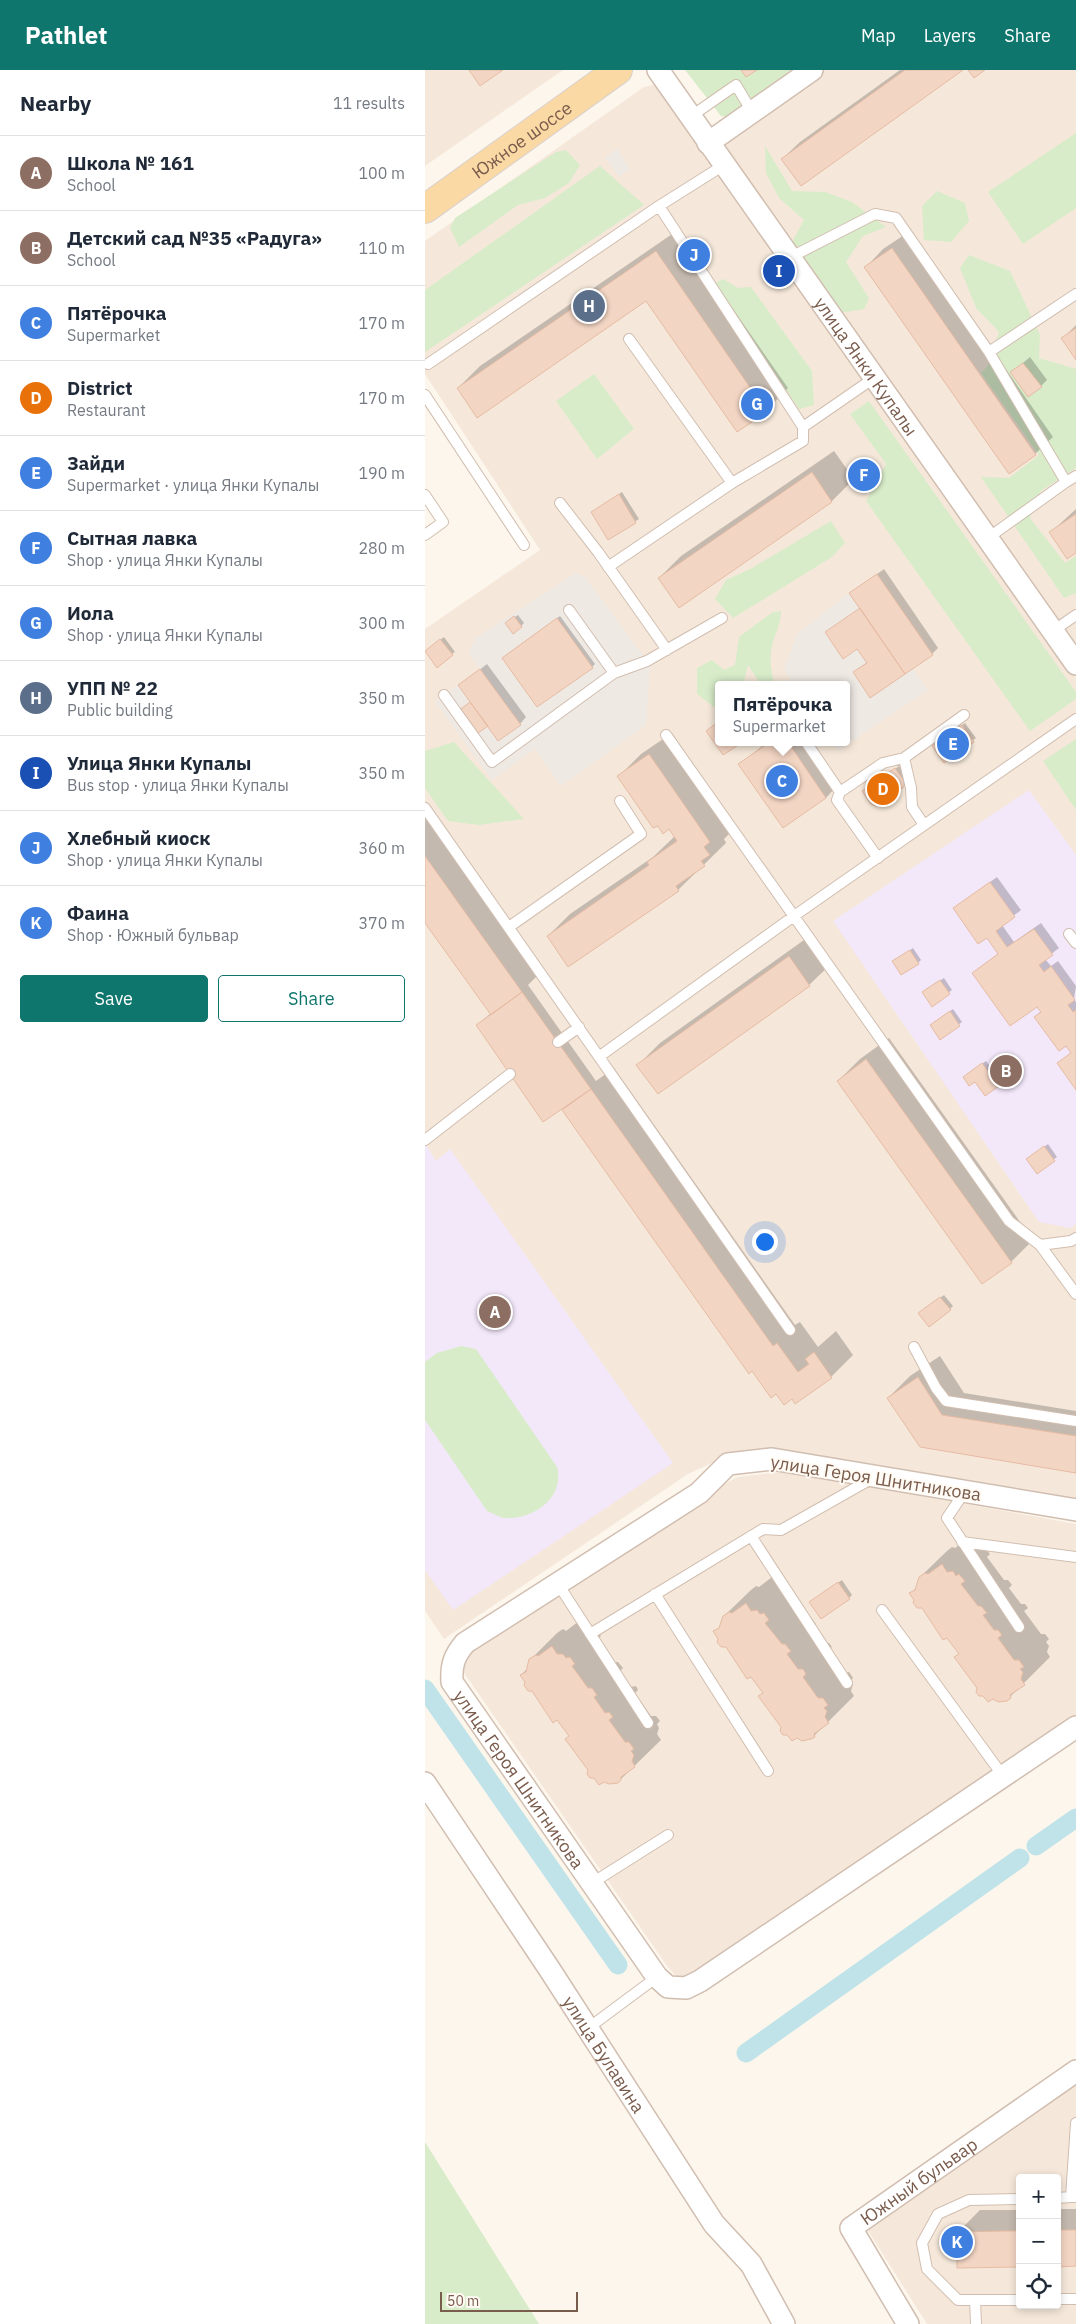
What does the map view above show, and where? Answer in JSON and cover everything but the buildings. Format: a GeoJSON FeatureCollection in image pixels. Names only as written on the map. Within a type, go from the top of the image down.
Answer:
{"type":"FeatureCollection","features":[{"type":"Feature","properties":{"kind":"main road","name":"Южное шоссе"},"geometry":{"type":"LineString","coordinates":[[425,209],[618,70]]}},
{"type":"Feature","properties":{"kind":"street","name":"улица Янки Купалы"},"geometry":{"type":"LineString","coordinates":[[658,70],[723,165],[1076,664]]}},
{"type":"Feature","properties":{"kind":"street"},"geometry":{"type":"LineString","coordinates":[[708,143],[812,70]]}},
{"type":"Feature","properties":{"kind":"street","name":"улица Героя Шнитникова"},"geometry":{"type":"LineString","coordinates":[[1076,1510],[772,1459],[728,1464],[699,1493],[465,1643],[456,1654],[451,1667],[452,1682],[657,1976],[668,1987],[686,1988],[700,1982],[1076,1727]]}},
{"type":"Feature","properties":{"kind":"street","name":"улица Булавина"},"geometry":{"type":"LineString","coordinates":[[425,1783],[714,2224],[751,2264],[784,2324]]}},
{"type":"Feature","properties":{"kind":"street","name":"Южный бульвар"},"geometry":{"type":"LineString","coordinates":[[908,2324],[851,2228],[1076,2071]]}},
{"type":"Feature","properties":{"kind":"lane"},"geometry":{"type":"LineString","coordinates":[[690,117],[736,85],[752,112]]}},
{"type":"Feature","properties":{"kind":"lane"},"geometry":{"type":"LineString","coordinates":[[428,364],[659,206],[723,165]]}},
{"type":"Feature","properties":{"kind":"lane"},"geometry":{"type":"LineString","coordinates":[[608,567],[732,483],[803,441],[803,427],[659,206]]}},
{"type":"Feature","properties":{"kind":"lane"},"geometry":{"type":"LineString","coordinates":[[789,258],[875,214],[895,218],[989,352],[1066,482]]}},
{"type":"Feature","properties":{"kind":"lane"},"geometry":{"type":"LineString","coordinates":[[989,352],[1076,294]]}},
{"type":"Feature","properties":{"kind":"lane"},"geometry":{"type":"LineString","coordinates":[[629,339],[732,483]]}},
{"type":"Feature","properties":{"kind":"lane"},"geometry":{"type":"LineString","coordinates":[[803,427],[874,378]]}},
{"type":"Feature","properties":{"kind":"lane"},"geometry":{"type":"LineString","coordinates":[[425,395],[524,545]]}},
{"type":"Feature","properties":{"kind":"lane"},"geometry":{"type":"LineString","coordinates":[[987,538],[1076,476]]}},
{"type":"Feature","properties":{"kind":"lane"},"geometry":{"type":"LineString","coordinates":[[425,495],[443,522],[425,535]]}},
{"type":"Feature","properties":{"kind":"lane"},"geometry":{"type":"LineString","coordinates":[[560,503],[667,650]]}},
{"type":"Feature","properties":{"kind":"lane"},"geometry":{"type":"LineString","coordinates":[[569,610],[614,673]]}},
{"type":"Feature","properties":{"kind":"lane"},"geometry":{"type":"LineString","coordinates":[[1053,632],[1076,616]]}},
{"type":"Feature","properties":{"kind":"lane"},"geometry":{"type":"LineString","coordinates":[[444,695],[492,762],[614,673],[647,662],[722,618]]}},
{"type":"Feature","properties":{"kind":"lane"},"geometry":{"type":"LineString","coordinates":[[878,858],[837,800],[840,792],[883,763],[904,758],[964,715]]}},
{"type":"Feature","properties":{"kind":"lane"},"geometry":{"type":"LineString","coordinates":[[600,1056],[794,916],[1076,719]]}},
{"type":"Feature","properties":{"kind":"lane"},"geometry":{"type":"LineString","coordinates":[[666,735],[1009,1221],[1040,1245],[1076,1294]]}},
{"type":"Feature","properties":{"kind":"lane"},"geometry":{"type":"LineString","coordinates":[[809,746],[840,792]]}},
{"type":"Feature","properties":{"kind":"lane"},"geometry":{"type":"LineString","coordinates":[[904,758],[911,788],[912,807],[924,825]]}},
{"type":"Feature","properties":{"kind":"lane"},"geometry":{"type":"LineString","coordinates":[[509,927],[641,834],[620,801]]}},
{"type":"Feature","properties":{"kind":"lane"},"geometry":{"type":"LineString","coordinates":[[425,808],[790,1330]]}},
{"type":"Feature","properties":{"kind":"lane"},"geometry":{"type":"LineString","coordinates":[[1069,934],[1076,943]]}},
{"type":"Feature","properties":{"kind":"lane"},"geometry":{"type":"LineString","coordinates":[[558,1042],[579,1027]]}},
{"type":"Feature","properties":{"kind":"lane"},"geometry":{"type":"LineString","coordinates":[[425,1140],[510,1074]]}},
{"type":"Feature","properties":{"kind":"lane"},"geometry":{"type":"LineString","coordinates":[[1040,1245],[1071,1241],[1076,1238]]}},
{"type":"Feature","properties":{"kind":"lane"},"geometry":{"type":"LineString","coordinates":[[914,1347],[936,1388],[946,1400],[1076,1421]]}},
{"type":"Feature","properties":{"kind":"lane"},"geometry":{"type":"LineString","coordinates":[[590,1634],[763,1529],[781,1530],[877,1476]]}},
{"type":"Feature","properties":{"kind":"lane"},"geometry":{"type":"LineString","coordinates":[[965,1491],[947,1518],[1019,1627]]}},
{"type":"Feature","properties":{"kind":"lane"},"geometry":{"type":"LineString","coordinates":[[751,1536],[847,1683]]}},
{"type":"Feature","properties":{"kind":"lane"},"geometry":{"type":"LineString","coordinates":[[962,1542],[1076,1557]]}},
{"type":"Feature","properties":{"kind":"lane"},"geometry":{"type":"LineString","coordinates":[[557,1584],[648,1723]]}},
{"type":"Feature","properties":{"kind":"lane"},"geometry":{"type":"LineString","coordinates":[[655,1594],[768,1771]]}},
{"type":"Feature","properties":{"kind":"lane"},"geometry":{"type":"LineString","coordinates":[[882,1610],[1003,1776]]}},
{"type":"Feature","properties":{"kind":"lane"},"geometry":{"type":"LineString","coordinates":[[592,1883],[668,1835]]}},
{"type":"Feature","properties":{"kind":"lane"},"geometry":{"type":"LineString","coordinates":[[587,2029],[657,1976]]}},
{"type":"Feature","properties":{"kind":"lane"},"geometry":{"type":"LineString","coordinates":[[1061,2198],[1074,2197],[1074,2124],[1076,2123]]}},
{"type":"Feature","properties":{"kind":"lane"},"geometry":{"type":"LineString","coordinates":[[1016,2199],[969,2200],[938,2214],[922,2243],[927,2269],[958,2300],[1016,2300]]}},
{"type":"Feature","properties":{"kind":"lane"},"geometry":{"type":"LineString","coordinates":[[1061,2299],[1076,2299]]}},
{"type":"Feature","properties":{"kind":"lane"},"geometry":{"type":"LineString","coordinates":[[975,2300],[975,2324]]}},
{"type":"Feature","properties":{"kind":"shaded area"},"geometry":{"type":"Polygon","coordinates":[[[425,70],[563,70],[425,166],[425,70]]]}},
{"type":"Feature","properties":{"kind":"shaded area"},"geometry":{"type":"Polygon","coordinates":[[[821,70],[1076,70],[1076,648],[722,146],[821,70]]]}},
{"type":"Feature","properties":{"kind":"shaded area"},"geometry":{"type":"Polygon","coordinates":[[[657,84],[665,89],[1076,678],[1076,1502],[723,1458],[688,1474],[444,1639],[425,1611],[425,629],[540,550],[425,374],[425,241],[644,87],[657,84]]]}},
{"type":"Feature","properties":{"kind":"shaded area"},"geometry":{"type":"Polygon","coordinates":[[[617,149],[630,169],[619,177],[605,157],[617,149]]]}},
{"type":"Feature","properties":{"kind":"shaded area"},"geometry":{"type":"Polygon","coordinates":[[[576,573],[586,578],[650,665],[646,725],[561,786],[535,749],[492,780],[435,702],[480,669],[469,653],[475,638],[576,573]]]}},
{"type":"Feature","properties":{"kind":"shaded area"},"geometry":{"type":"Polygon","coordinates":[[[849,593],[933,655],[913,669],[928,690],[850,743],[850,681],[791,681],[784,670],[797,634],[849,593]]]}},
{"type":"Feature","properties":{"kind":"shaded area"},"geometry":{"type":"Polygon","coordinates":[[[836,746],[845,746],[839,750],[836,746]]]}},
{"type":"Feature","properties":{"kind":"shaded area"},"geometry":{"type":"Polygon","coordinates":[[[1029,790],[1076,855],[1076,1224],[1070,1228],[1039,1222],[833,921],[1029,790]]]}},
{"type":"Feature","properties":{"kind":"shaded area"},"geometry":{"type":"Polygon","coordinates":[[[425,1143],[436,1161],[450,1149],[673,1463],[453,1610],[425,1570],[425,1143]]]}},
{"type":"Feature","properties":{"kind":"shaded area"},"geometry":{"type":"Polygon","coordinates":[[[778,1472],[796,1473],[1076,1524],[1076,1715],[977,1780],[699,1975],[687,1980],[675,1975],[667,1966],[462,1670],[463,1658],[473,1647],[707,1493],[738,1477],[778,1472]]]}},
{"type":"Feature","properties":{"kind":"shaded area"},"geometry":{"type":"Polygon","coordinates":[[[1076,2085],[1076,2324],[927,2324],[867,2229],[1076,2085]]]}},
{"type":"Feature","properties":{"kind":"green space"},"geometry":{"type":"Polygon","coordinates":[[[685,70],[793,70],[725,117],[721,116],[685,70]]]}},
{"type":"Feature","properties":{"kind":"green space"},"geometry":{"type":"Polygon","coordinates":[[[1076,133],[1076,208],[1023,244],[988,192],[1076,133]]]}},
{"type":"Feature","properties":{"kind":"green space"},"geometry":{"type":"Polygon","coordinates":[[[765,146],[792,191],[825,192],[852,202],[886,227],[863,236],[846,262],[869,298],[864,309],[840,313],[791,244],[804,220],[779,198],[766,173],[765,146]]]}},
{"type":"Feature","properties":{"kind":"green space"},"geometry":{"type":"Polygon","coordinates":[[[566,150],[580,165],[569,183],[545,198],[518,205],[459,247],[450,228],[455,218],[556,152],[566,150]]]}},
{"type":"Feature","properties":{"kind":"green space"},"geometry":{"type":"Polygon","coordinates":[[[600,166],[644,205],[425,352],[425,290],[600,166]]]}},
{"type":"Feature","properties":{"kind":"green space"},"geometry":{"type":"Polygon","coordinates":[[[937,191],[965,203],[969,221],[951,242],[924,240],[922,206],[937,191]]]}},
{"type":"Feature","properties":{"kind":"green space"},"geometry":{"type":"Polygon","coordinates":[[[969,255],[1010,271],[1040,335],[1039,358],[1076,369],[1076,468],[1041,491],[1030,518],[1065,563],[1076,556],[1076,593],[1064,598],[981,477],[1009,478],[1039,455],[981,373],[987,367],[999,332],[976,308],[960,268],[969,255]]]}},
{"type":"Feature","properties":{"kind":"green space"},"geometry":{"type":"Polygon","coordinates":[[[723,279],[738,288],[751,287],[812,371],[814,405],[799,409],[715,283],[723,279]]]}},
{"type":"Feature","properties":{"kind":"green space"},"geometry":{"type":"Polygon","coordinates":[[[594,374],[634,429],[597,459],[556,401],[594,374]]]}},
{"type":"Feature","properties":{"kind":"green space"},"geometry":{"type":"Polygon","coordinates":[[[869,401],[1076,692],[1076,699],[1030,731],[866,501],[886,464],[850,414],[869,401]]]}},
{"type":"Feature","properties":{"kind":"green space"},"geometry":{"type":"Polygon","coordinates":[[[831,521],[845,543],[832,557],[733,618],[715,599],[726,580],[752,568],[831,521]]]}},
{"type":"Feature","properties":{"kind":"green space"},"geometry":{"type":"Polygon","coordinates":[[[781,611],[771,655],[774,681],[758,681],[748,665],[744,681],[715,681],[714,707],[697,694],[697,668],[712,660],[724,670],[735,665],[739,637],[773,612],[781,611]]]}},
{"type":"Feature","properties":{"kind":"green space"},"geometry":{"type":"Polygon","coordinates":[[[1076,739],[1076,810],[1043,761],[1076,739]]]}},
{"type":"Feature","properties":{"kind":"green space"},"geometry":{"type":"Polygon","coordinates":[[[454,742],[524,819],[479,825],[448,821],[425,788],[425,751],[454,742]]]}},
{"type":"Feature","properties":{"kind":"green space"},"geometry":{"type":"Polygon","coordinates":[[[461,1346],[476,1349],[557,1467],[558,1478],[552,1497],[536,1511],[516,1518],[505,1518],[487,1511],[425,1420],[425,1362],[437,1353],[461,1346]]]}},
{"type":"Feature","properties":{"kind":"green space"},"geometry":{"type":"Polygon","coordinates":[[[425,2142],[539,2324],[425,2324],[425,2142]]]}},
{"type":"Feature","properties":{"kind":"waterway"},"geometry":{"type":"LineString","coordinates":[[425,1689],[618,1965]]}},
{"type":"Feature","properties":{"kind":"waterway"},"geometry":{"type":"LineString","coordinates":[[1036,1846],[1076,1818]]}},
{"type":"Feature","properties":{"kind":"waterway"},"geometry":{"type":"LineString","coordinates":[[746,2053],[1020,1858]]}},
{"type":"Feature","properties":{"kind":"place","name":"Хлебный киоск"},"geometry":{"type":"Point","coordinates":[694,255]}},
{"type":"Feature","properties":{"kind":"place","name":"Улица Янки Купалы"},"geometry":{"type":"Point","coordinates":[779,271]}},
{"type":"Feature","properties":{"kind":"place","name":"УПП № 22"},"geometry":{"type":"Point","coordinates":[589,306]}},
{"type":"Feature","properties":{"kind":"place","name":"Иола"},"geometry":{"type":"Point","coordinates":[757,404]}},
{"type":"Feature","properties":{"kind":"place","name":"Сытная лавка"},"geometry":{"type":"Point","coordinates":[864,475]}},
{"type":"Feature","properties":{"kind":"place","name":"Зайди"},"geometry":{"type":"Point","coordinates":[953,744]}},
{"type":"Feature","properties":{"kind":"place","name":"Пятёрочка"},"geometry":{"type":"Point","coordinates":[782,781]}},
{"type":"Feature","properties":{"kind":"place","name":"District"},"geometry":{"type":"Point","coordinates":[883,789]}},
{"type":"Feature","properties":{"kind":"place","name":"Детский сад №35 «Радуга»"},"geometry":{"type":"Point","coordinates":[1006,1071]}},
{"type":"Feature","properties":{"kind":"place","name":"Школа № 161"},"geometry":{"type":"Point","coordinates":[495,1312]}},
{"type":"Feature","properties":{"kind":"place","name":"Фаина"},"geometry":{"type":"Point","coordinates":[957,2242]}}]}
